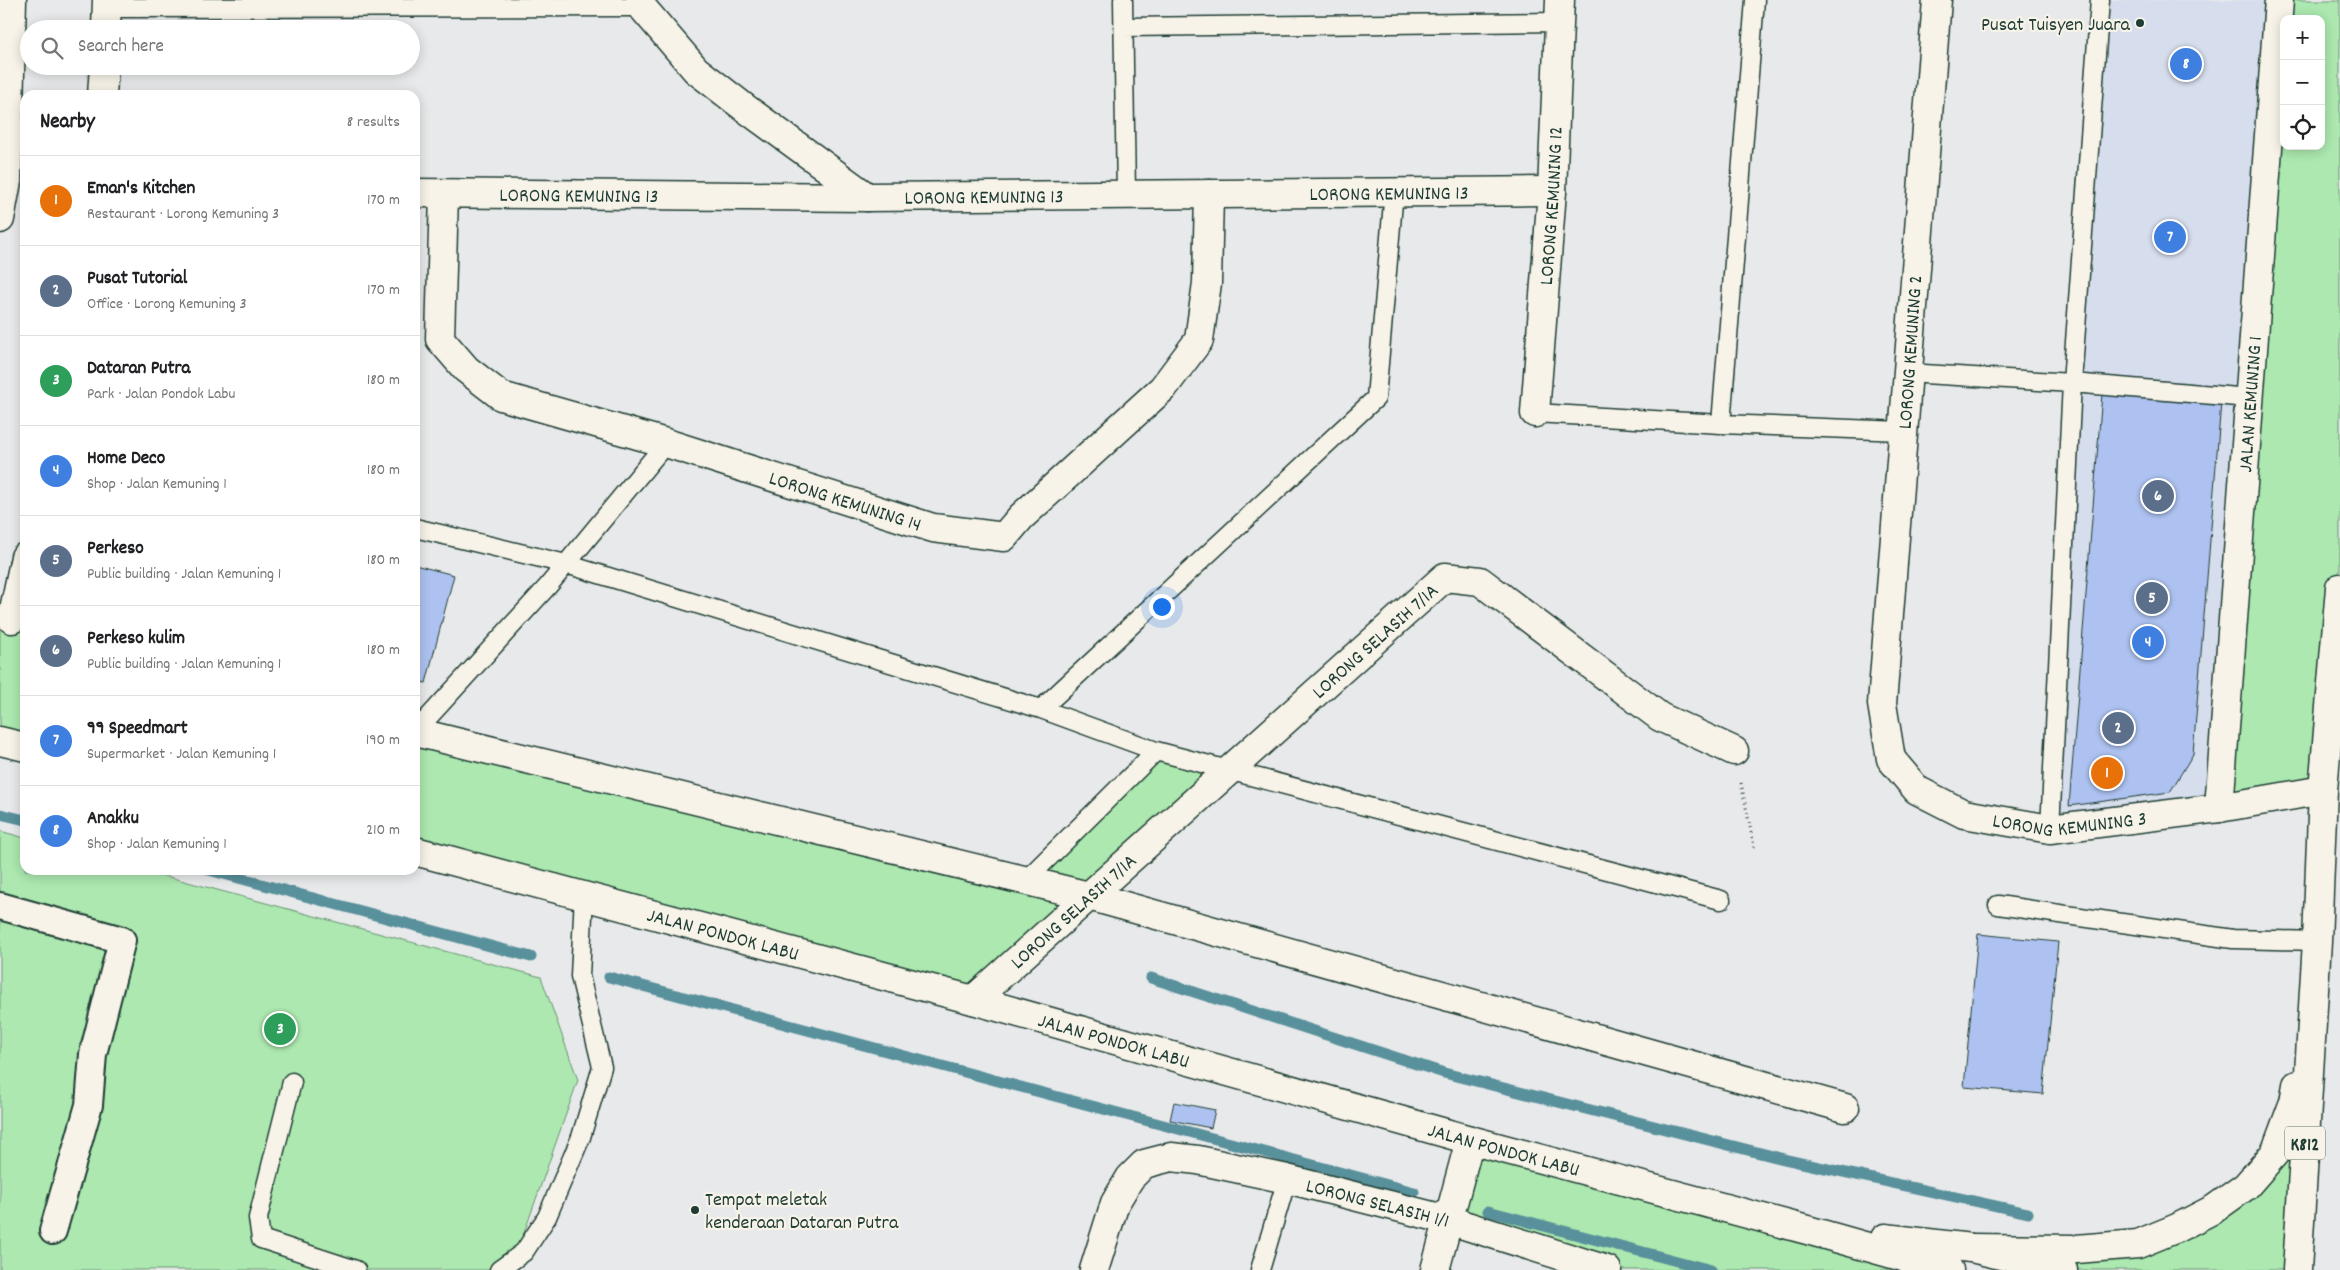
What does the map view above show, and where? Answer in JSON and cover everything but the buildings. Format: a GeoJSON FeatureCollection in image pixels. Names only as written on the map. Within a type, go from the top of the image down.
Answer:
{"type":"FeatureCollection","features":[{"type":"Feature","properties":{"kind":"street"},"geometry":{"type":"LineString","coordinates":[[0,219],[16,180],[12,0]]}},
{"type":"Feature","properties":{"kind":"street","name":"LORONG KEMUNING 2"},"geometry":{"type":"LineString","coordinates":[[1882,704],[1937,0]]}},
{"type":"Feature","properties":{"kind":"street","name":"JALAN KEMUNING 1"},"geometry":{"type":"LineString","coordinates":[[2220,808],[2279,0]]}},
{"type":"Feature","properties":{"kind":"street"},"geometry":{"type":"LineString","coordinates":[[641,4],[696,70],[867,197]]}},
{"type":"Feature","properties":{"kind":"street","name":"LORONG KEMUNING 12"},"geometry":{"type":"LineString","coordinates":[[1535,413],[1552,191],[1559,11]]}},
{"type":"Feature","properties":{"kind":"street"},"geometry":{"type":"LineString","coordinates":[[102,90],[103,75]]}},
{"type":"Feature","properties":{"kind":"street","name":"LORONG KEMUNING 13"},"geometry":{"type":"LineString","coordinates":[[420,193],[867,197],[1552,191]]}},
{"type":"Feature","properties":{"kind":"street","name":"LORONG KEMUNING 14"},"geometry":{"type":"LineString","coordinates":[[444,194],[440,339],[466,369],[501,396],[666,443],[933,528],[1004,537],[1021,517],[1164,388],[1199,340],[1207,283],[1208,194]]}},
{"type":"Feature","properties":{"kind":"street","name":"LORONG SELASIH 7/1A"},"geometry":{"type":"LineString","coordinates":[[973,1000],[1445,577],[1480,581],[1660,717],[1734,751]]}},
{"type":"Feature","properties":{"kind":"street"},"geometry":{"type":"LineString","coordinates":[[12,620],[20,582]]}},
{"type":"Feature","properties":{"kind":"street","name":"K812"},"geometry":{"type":"LineString","coordinates":[[2297,1270],[2313,1017],[2323,790],[2340,588]]}},
{"type":"Feature","properties":{"kind":"street","name":"LORONG KEMUNING 3"},"geometry":{"type":"LineString","coordinates":[[1882,704],[1891,759],[1917,790],[1964,814],[2050,829],[2220,808],[2323,790]]}},
{"type":"Feature","properties":{"kind":"street"},"geometry":{"type":"LineString","coordinates":[[420,733],[1089,896],[1845,1108]]}},
{"type":"Feature","properties":{"kind":"street"},"geometry":{"type":"LineString","coordinates":[[0,741],[20,746]]}},
{"type":"Feature","properties":{"kind":"street","name":"JALAN PONDOK LABU"},"geometry":{"type":"LineString","coordinates":[[420,852],[973,1000],[1470,1140],[1949,1270]]}},
{"type":"Feature","properties":{"kind":"street"},"geometry":{"type":"LineString","coordinates":[[0,906],[122,940],[93,1054],[89,1106],[53,1230]]}},
{"type":"Feature","properties":{"kind":"street"},"geometry":{"type":"LineString","coordinates":[[1971,1248],[2076,1249],[2138,1244],[2177,1228],[2214,1209],[2246,1186],[2276,1153],[2294,1102],[2313,1017]]}},
{"type":"Feature","properties":{"kind":"street"},"geometry":{"type":"LineString","coordinates":[[1435,1270],[1470,1140]]}},
{"type":"Feature","properties":{"kind":"street","name":"LORONG SELASIH 1/1"},"geometry":{"type":"LineString","coordinates":[[1094,1270],[1115,1203],[1130,1178],[1144,1164],[1171,1157],[1198,1160],[1286,1179],[1448,1220],[1608,1270]]}},
{"type":"Feature","properties":{"kind":"street","name":"JALAN PONDOK LABU"},"geometry":{"type":"LineString","coordinates":[[1811,1231],[1971,1248],[2062,1270]]}},
{"type":"Feature","properties":{"kind":"lane"},"geometry":{"type":"LineString","coordinates":[[1124,0],[1126,195]]}},
{"type":"Feature","properties":{"kind":"lane"},"geometry":{"type":"LineString","coordinates":[[1721,424],[1755,0]]}},
{"type":"Feature","properties":{"kind":"lane"},"geometry":{"type":"LineString","coordinates":[[2050,829],[2072,383],[2100,0]]}},
{"type":"Feature","properties":{"kind":"lane"},"geometry":{"type":"LineString","coordinates":[[106,12],[641,4]]}},
{"type":"Feature","properties":{"kind":"lane"},"geometry":{"type":"LineString","coordinates":[[1123,27],[1559,11]]}},
{"type":"Feature","properties":{"kind":"lane"},"geometry":{"type":"LineString","coordinates":[[1040,709],[1376,398],[1394,191]]}},
{"type":"Feature","properties":{"kind":"lane"},"geometry":{"type":"LineString","coordinates":[[1907,373],[2072,383],[2249,398]]}},
{"type":"Feature","properties":{"kind":"lane"},"geometry":{"type":"LineString","coordinates":[[1535,413],[1903,432]]}},
{"type":"Feature","properties":{"kind":"lane"},"geometry":{"type":"LineString","coordinates":[[420,726],[566,564],[666,443]]}},
{"type":"Feature","properties":{"kind":"lane"},"geometry":{"type":"LineString","coordinates":[[420,529],[566,564],[1040,709],[1156,751],[1722,900]]}},
{"type":"Feature","properties":{"kind":"lane"},"geometry":{"type":"LineString","coordinates":[[1025,881],[1156,751]]}},
{"type":"Feature","properties":{"kind":"lane"},"geometry":{"type":"LineString","coordinates":[[499,1270],[524,1252],[547,1217],[581,1137],[602,1067],[580,976],[584,895]]}},
{"type":"Feature","properties":{"kind":"lane"},"geometry":{"type":"LineString","coordinates":[[1998,905],[2233,939],[2317,941]]}},
{"type":"Feature","properties":{"kind":"lane"},"geometry":{"type":"LineString","coordinates":[[292,1082],[258,1218],[261,1239],[356,1270]]}},
{"type":"Feature","properties":{"kind":"lane"},"geometry":{"type":"LineString","coordinates":[[1260,1270],[1286,1179]]}},
{"type":"Feature","properties":{"kind":"path"},"geometry":{"type":"LineString","coordinates":[[1734,751],[1749,815],[1755,851]]}},
{"type":"Feature","properties":{"kind":"shaded area"},"geometry":{"type":"Polygon","coordinates":[[[2101,0],[2279,0],[2219,808],[2050,829],[2101,0]]]}},
{"type":"Feature","properties":{"kind":"green space"},"geometry":{"type":"Polygon","coordinates":[[[2279,0],[2340,0],[2340,588],[2323,790],[2219,808],[2279,0]]]}},
{"type":"Feature","properties":{"kind":"green space"},"geometry":{"type":"Polygon","coordinates":[[[0,616],[20,622],[20,746],[0,741],[0,616]]]}},
{"type":"Feature","properties":{"kind":"green space"},"geometry":{"type":"Polygon","coordinates":[[[420,733],[1025,881],[1156,751],[1229,771],[973,1000],[420,852],[420,733]]]}},
{"type":"Feature","properties":{"kind":"green space"},"geometry":{"type":"Polygon","coordinates":[[[0,831],[20,837],[20,875],[162,875],[541,977],[578,1080],[511,1270],[0,1270],[0,831]]]}},
{"type":"Feature","properties":{"kind":"green space"},"geometry":{"type":"Polygon","coordinates":[[[2294,1102],[2297,1270],[2063,1270],[2083,1248],[2138,1244],[2246,1186],[2294,1102]]]}},
{"type":"Feature","properties":{"kind":"green space"},"geometry":{"type":"Polygon","coordinates":[[[1470,1140],[1949,1270],[1607,1270],[1448,1220],[1470,1140]]]}},
{"type":"Feature","properties":{"kind":"waterway"},"geometry":{"type":"LineString","coordinates":[[0,814],[20,819]]}},
{"type":"Feature","properties":{"kind":"waterway"},"geometry":{"type":"LineString","coordinates":[[228,875],[531,957]]}},
{"type":"Feature","properties":{"kind":"waterway"},"geometry":{"type":"LineString","coordinates":[[609,977],[1414,1192]]}},
{"type":"Feature","properties":{"kind":"waterway"},"geometry":{"type":"LineString","coordinates":[[1151,978],[1444,1073],[1788,1160],[2028,1213]]}},
{"type":"Feature","properties":{"kind":"waterway"},"geometry":{"type":"LineString","coordinates":[[1488,1211],[1711,1270]]}},
{"type":"Feature","properties":{"kind":"place","name":"Pusat Tuisyen Juara"},"geometry":{"type":"Point","coordinates":[2140,23]}},
{"type":"Feature","properties":{"kind":"place","name":"Anakku"},"geometry":{"type":"Point","coordinates":[2186,64]}},
{"type":"Feature","properties":{"kind":"place","name":"99 Speedmart"},"geometry":{"type":"Point","coordinates":[2170,237]}},
{"type":"Feature","properties":{"kind":"place","name":"Perkeso kulim"},"geometry":{"type":"Point","coordinates":[2158,496]}},
{"type":"Feature","properties":{"kind":"place","name":"Perkeso"},"geometry":{"type":"Point","coordinates":[2152,598]}},
{"type":"Feature","properties":{"kind":"place","name":"Home Deco"},"geometry":{"type":"Point","coordinates":[2148,642]}},
{"type":"Feature","properties":{"kind":"place","name":"Pusat Tutorial"},"geometry":{"type":"Point","coordinates":[2118,728]}},
{"type":"Feature","properties":{"kind":"place","name":"Eman's Kitchen"},"geometry":{"type":"Point","coordinates":[2107,773]}},
{"type":"Feature","properties":{"kind":"place","name":"Dataran Putra"},"geometry":{"type":"Point","coordinates":[280,1029]}},
{"type":"Feature","properties":{"kind":"place","name":"Tempat meletak kenderaan Dataran Putra"},"geometry":{"type":"Point","coordinates":[695,1210]}}]}
